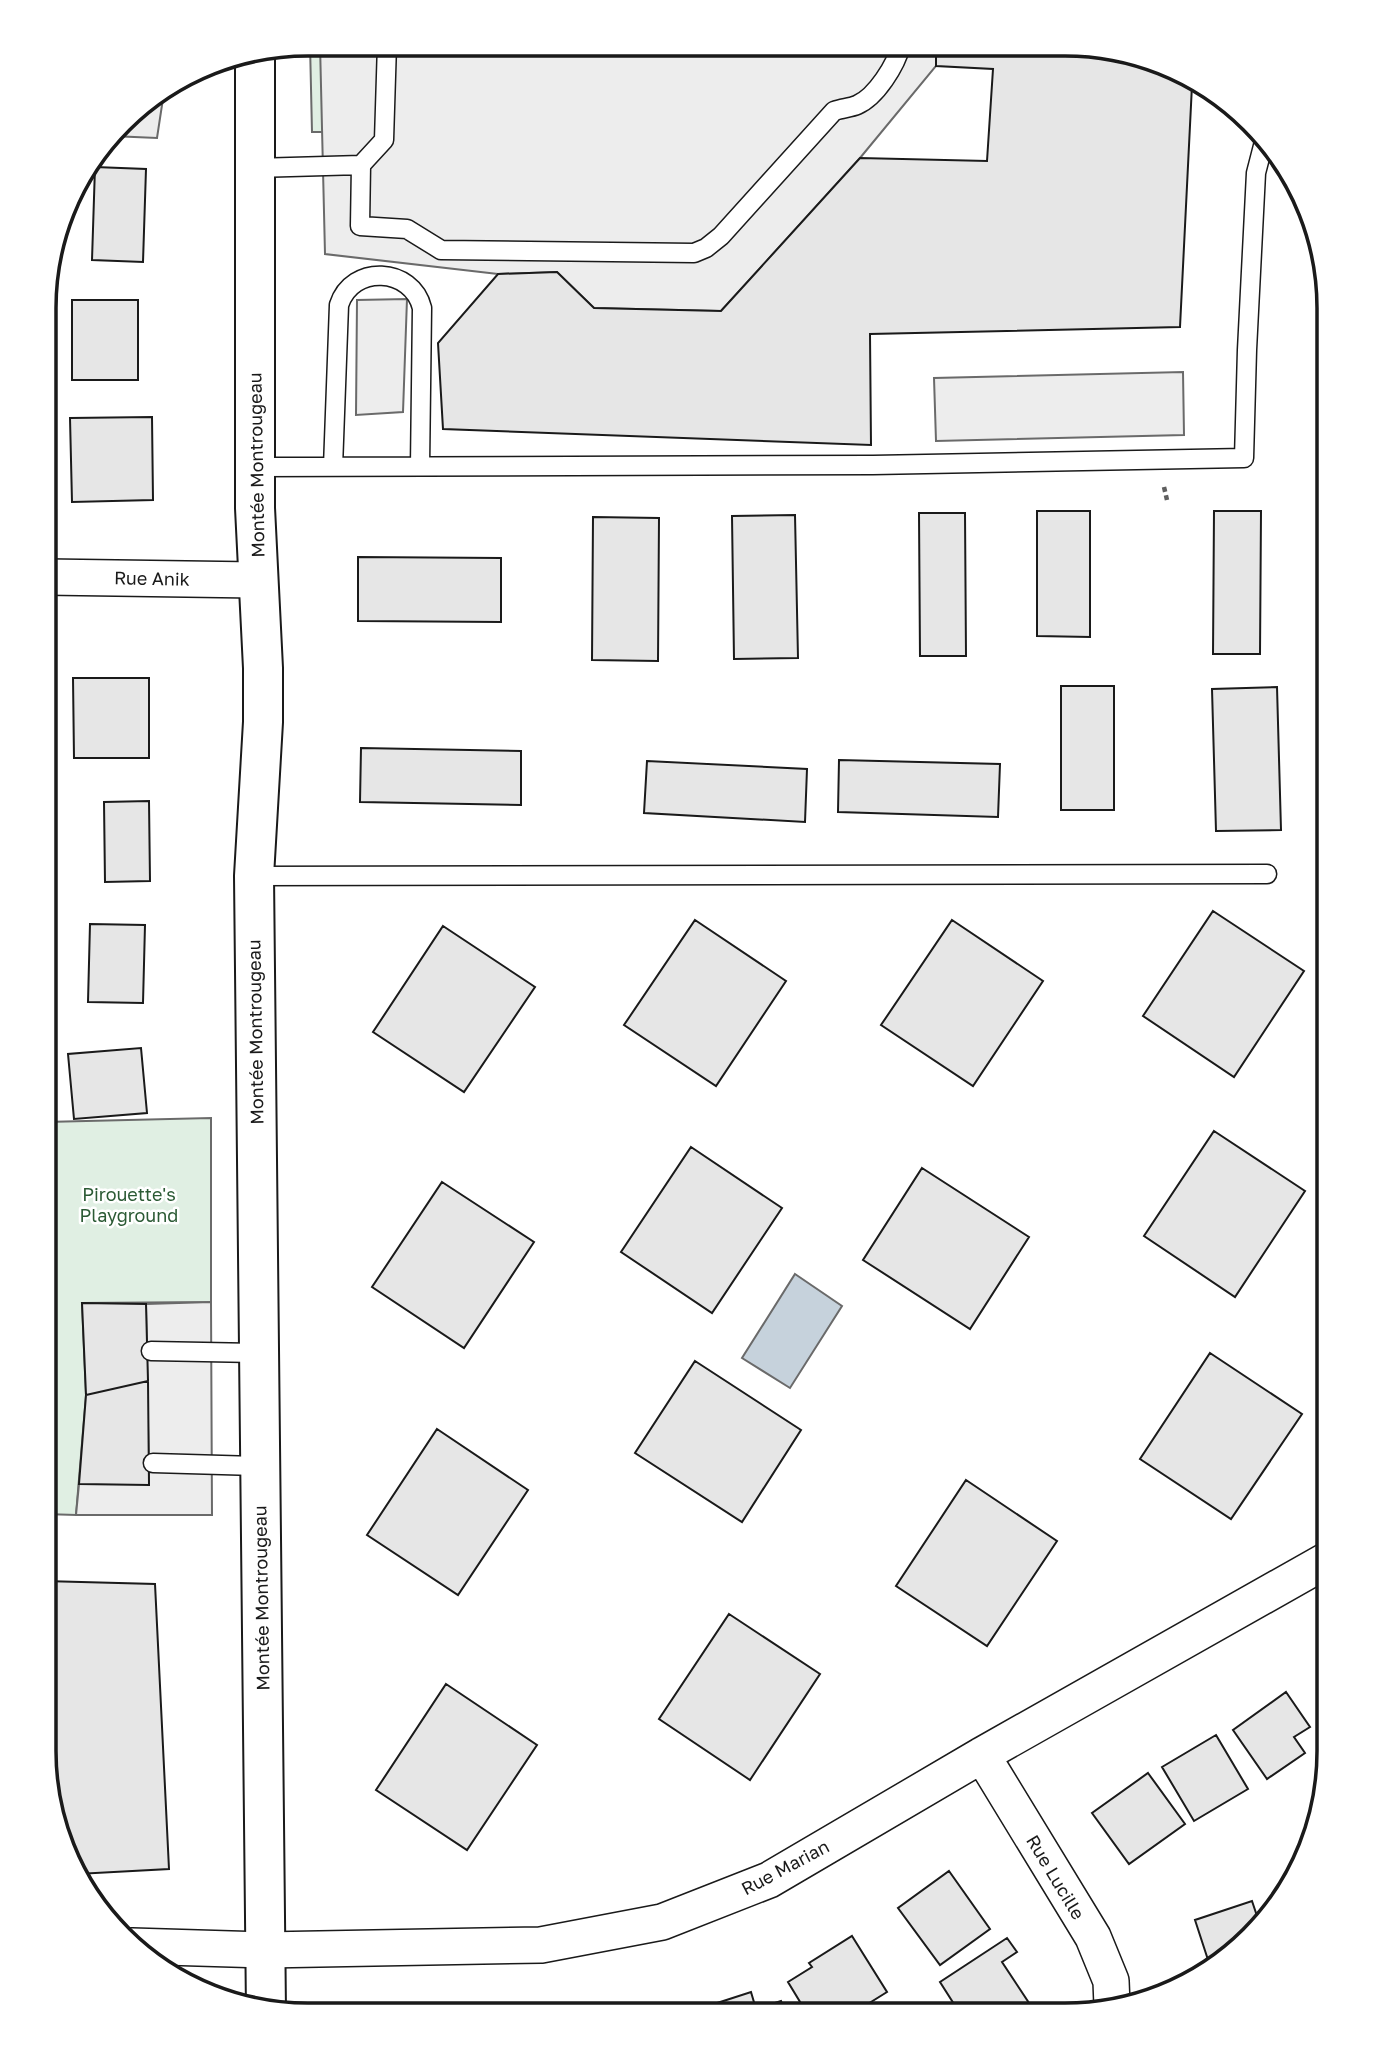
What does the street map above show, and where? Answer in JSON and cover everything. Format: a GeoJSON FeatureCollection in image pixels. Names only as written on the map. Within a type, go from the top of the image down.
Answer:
{"type":"FeatureCollection","features":[{"type":"Feature","properties":{"kind":"street","name":"Montée Montrougeau"},"geometry":{"type":"LineString","coordinates":[[255,62],[255,508],[264,722],[254,876],[266,1999]]}},
{"type":"Feature","properties":{"kind":"street","name":"Rue Anik"},"geometry":{"type":"LineString","coordinates":[[56,577],[258,580]]}},
{"type":"Feature","properties":{"kind":"street","name":"Rue Marian"},"geometry":{"type":"LineString","coordinates":[[150,1947],[265,1950],[541,1945],[662,1922],[769,1880],[982,1755],[1317,1566]]}},
{"type":"Feature","properties":{"kind":"street","name":"Rue Lucille"},"geometry":{"type":"LineString","coordinates":[[982,1755],[1093,1937],[1111,1981],[1112,1998]]}},
{"type":"Feature","properties":{"kind":"lane"},"geometry":{"type":"LineString","coordinates":[[387,56],[384,140],[361,165],[360,226],[407,229],[441,250],[694,253],[721,236],[834,111],[866,100],[898,56]]}},
{"type":"Feature","properties":{"kind":"lane"},"geometry":{"type":"LineString","coordinates":[[255,467],[873,465],[1244,458],[1256,173],[1262,151]]}},
{"type":"Feature","properties":{"kind":"lane"},"geometry":{"type":"LineString","coordinates":[[255,167],[361,165]]}},
{"type":"Feature","properties":{"kind":"lane"},"geometry":{"type":"LineString","coordinates":[[333,467],[339,305],[346,290],[354,283],[375,275],[387,276],[407,284],[415,290],[422,308],[420,466]]}},
{"type":"Feature","properties":{"kind":"lane"},"geometry":{"type":"LineString","coordinates":[[254,876],[1267,874]]}},
{"type":"Feature","properties":{"kind":"lane"},"geometry":{"type":"LineString","coordinates":[[151,1350],[258,1353]]}},
{"type":"Feature","properties":{"kind":"lane"},"geometry":{"type":"LineString","coordinates":[[153,1463],[260,1466]]}},
{"type":"Feature","properties":{"kind":"path"},"geometry":{"type":"LineString","coordinates":[[1164,484],[1167,500]]}},
{"type":"Feature","properties":{"kind":"green space"},"geometry":{"type":"Polygon","coordinates":[[[310,56],[327,56],[329,132],[312,132],[310,56]]]}},
{"type":"Feature","properties":{"kind":"green space","name":"Pirouette's Playground"},"geometry":{"type":"Polygon","coordinates":[[[211,1118],[211,1302],[82,1303],[86,1395],[76,1515],[56,1514],[56,1122],[211,1118]]]}},
{"type":"Feature","properties":{"kind":"shaded area"},"geometry":{"type":"Polygon","coordinates":[[[320,56],[936,56],[936,66],[860,158],[721,311],[594,308],[557,272],[498,274],[325,254],[320,56]]]}},
{"type":"Feature","properties":{"kind":"shaded area"},"geometry":{"type":"Polygon","coordinates":[[[162,103],[157,138],[124,137],[162,103]]]}},
{"type":"Feature","properties":{"kind":"shaded area"},"geometry":{"type":"Polygon","coordinates":[[[407,299],[403,412],[356,415],[357,300],[407,299]]]}},
{"type":"Feature","properties":{"kind":"shaded area"},"geometry":{"type":"Polygon","coordinates":[[[1183,372],[1184,435],[936,441],[934,378],[1183,372]]]}},
{"type":"Feature","properties":{"kind":"shaded area"},"geometry":{"type":"Polygon","coordinates":[[[795,1274],[842,1306],[790,1388],[742,1358],[795,1274]]]}},
{"type":"Feature","properties":{"kind":"shaded area"},"geometry":{"type":"Polygon","coordinates":[[[211,1302],[212,1515],[76,1515],[79,1484],[149,1484],[146,1304],[211,1302]]]}},
{"type":"Feature","properties":{"kind":"building"},"geometry":{"type":"Polygon","coordinates":[[[936,56],[1098,58],[1146,69],[1192,90],[1180,327],[870,334],[871,445],[443,429],[438,343],[498,274],[557,272],[594,308],[721,311],[860,158],[987,161],[993,69],[936,66],[936,56]]]}},
{"type":"Feature","properties":{"kind":"building"},"geometry":{"type":"Polygon","coordinates":[[[100,167],[146,169],[143,262],[92,260],[95,175],[100,167]]]}},
{"type":"Feature","properties":{"kind":"building"},"geometry":{"type":"Polygon","coordinates":[[[72,300],[138,300],[138,380],[72,380],[72,300]]]}},
{"type":"Feature","properties":{"kind":"building"},"geometry":{"type":"Polygon","coordinates":[[[152,417],[153,500],[72,502],[70,418],[152,417]]]}},
{"type":"Feature","properties":{"kind":"building"},"geometry":{"type":"Polygon","coordinates":[[[1037,511],[1090,511],[1090,637],[1037,636],[1037,511]]]}},
{"type":"Feature","properties":{"kind":"building"},"geometry":{"type":"Polygon","coordinates":[[[1214,511],[1261,511],[1260,654],[1213,654],[1214,511]]]}},
{"type":"Feature","properties":{"kind":"building"},"geometry":{"type":"Polygon","coordinates":[[[919,513],[965,513],[966,656],[920,656],[919,513]]]}},
{"type":"Feature","properties":{"kind":"building"},"geometry":{"type":"Polygon","coordinates":[[[795,515],[798,658],[734,659],[732,516],[795,515]]]}},
{"type":"Feature","properties":{"kind":"building"},"geometry":{"type":"Polygon","coordinates":[[[593,517],[659,518],[658,661],[592,660],[593,517]]]}},
{"type":"Feature","properties":{"kind":"building"},"geometry":{"type":"Polygon","coordinates":[[[358,557],[501,558],[501,622],[358,621],[358,557]]]}},
{"type":"Feature","properties":{"kind":"building"},"geometry":{"type":"Polygon","coordinates":[[[73,678],[149,678],[149,758],[74,758],[73,678]]]}},
{"type":"Feature","properties":{"kind":"building"},"geometry":{"type":"Polygon","coordinates":[[[1061,686],[1114,686],[1114,810],[1061,810],[1061,686]]]}},
{"type":"Feature","properties":{"kind":"building"},"geometry":{"type":"Polygon","coordinates":[[[1277,687],[1281,830],[1216,831],[1212,689],[1277,687]]]}},
{"type":"Feature","properties":{"kind":"building"},"geometry":{"type":"Polygon","coordinates":[[[361,748],[521,751],[521,805],[360,802],[361,748]]]}},
{"type":"Feature","properties":{"kind":"building"},"geometry":{"type":"Polygon","coordinates":[[[839,760],[1000,764],[998,817],[838,812],[839,760]]]}},
{"type":"Feature","properties":{"kind":"building"},"geometry":{"type":"Polygon","coordinates":[[[647,761],[807,769],[805,822],[644,813],[647,761]]]}},
{"type":"Feature","properties":{"kind":"building"},"geometry":{"type":"Polygon","coordinates":[[[149,801],[150,881],[105,882],[104,802],[149,801]]]}},
{"type":"Feature","properties":{"kind":"building"},"geometry":{"type":"Polygon","coordinates":[[[1213,911],[1304,971],[1234,1077],[1143,1016],[1213,911]]]}},
{"type":"Feature","properties":{"kind":"building"},"geometry":{"type":"Polygon","coordinates":[[[695,920],[786,981],[716,1086],[624,1025],[695,920]]]}},
{"type":"Feature","properties":{"kind":"building"},"geometry":{"type":"Polygon","coordinates":[[[952,920],[1043,981],[973,1086],[881,1025],[952,920]]]}},
{"type":"Feature","properties":{"kind":"building"},"geometry":{"type":"Polygon","coordinates":[[[90,924],[145,925],[143,1003],[88,1002],[90,924]]]}},
{"type":"Feature","properties":{"kind":"building"},"geometry":{"type":"Polygon","coordinates":[[[443,926],[535,987],[464,1092],[373,1032],[443,926]]]}},
{"type":"Feature","properties":{"kind":"building"},"geometry":{"type":"Polygon","coordinates":[[[141,1048],[147,1113],[74,1119],[68,1054],[141,1048]]]}},
{"type":"Feature","properties":{"kind":"building"},"geometry":{"type":"Polygon","coordinates":[[[1214,1131],[1305,1191],[1235,1297],[1144,1236],[1214,1131]]]}},
{"type":"Feature","properties":{"kind":"building"},"geometry":{"type":"Polygon","coordinates":[[[691,1147],[782,1208],[712,1313],[621,1252],[691,1147]]]}},
{"type":"Feature","properties":{"kind":"building"},"geometry":{"type":"Polygon","coordinates":[[[922,1168],[1029,1237],[970,1329],[863,1260],[922,1168]]]}},
{"type":"Feature","properties":{"kind":"building"},"geometry":{"type":"Polygon","coordinates":[[[442,1182],[534,1242],[464,1348],[372,1287],[442,1182]]]}},
{"type":"Feature","properties":{"kind":"building"},"geometry":{"type":"Polygon","coordinates":[[[82,1303],[146,1304],[148,1381],[86,1395],[82,1303]]]}},
{"type":"Feature","properties":{"kind":"building"},"geometry":{"type":"Polygon","coordinates":[[[1210,1353],[1302,1414],[1231,1519],[1140,1459],[1210,1353]]]}},
{"type":"Feature","properties":{"kind":"building"},"geometry":{"type":"Polygon","coordinates":[[[695,1361],[801,1430],[742,1522],[635,1453],[695,1361]]]}},
{"type":"Feature","properties":{"kind":"building"},"geometry":{"type":"Polygon","coordinates":[[[148,1381],[149,1485],[79,1484],[86,1395],[148,1381]]]}},
{"type":"Feature","properties":{"kind":"building"},"geometry":{"type":"Polygon","coordinates":[[[437,1429],[528,1490],[458,1595],[367,1535],[437,1429]]]}},
{"type":"Feature","properties":{"kind":"building"},"geometry":{"type":"Polygon","coordinates":[[[966,1480],[1057,1541],[987,1646],[896,1586],[966,1480]]]}},
{"type":"Feature","properties":{"kind":"building"},"geometry":{"type":"Polygon","coordinates":[[[56,1581],[155,1584],[169,1869],[88,1873],[69,1832],[58,1784],[56,1751],[56,1581]]]}},
{"type":"Feature","properties":{"kind":"building"},"geometry":{"type":"Polygon","coordinates":[[[729,1614],[820,1674],[750,1780],[659,1719],[729,1614]]]}},
{"type":"Feature","properties":{"kind":"building"},"geometry":{"type":"Polygon","coordinates":[[[446,1684],[537,1745],[467,1850],[376,1790],[446,1684]]]}},
{"type":"Feature","properties":{"kind":"building"},"geometry":{"type":"Polygon","coordinates":[[[1286,1692],[1310,1727],[1294,1737],[1305,1753],[1267,1779],[1233,1730],[1286,1692]]]}},
{"type":"Feature","properties":{"kind":"building"},"geometry":{"type":"Polygon","coordinates":[[[1216,1735],[1248,1789],[1194,1821],[1162,1767],[1216,1735]]]}},
{"type":"Feature","properties":{"kind":"building"},"geometry":{"type":"Polygon","coordinates":[[[1148,1773],[1185,1824],[1129,1864],[1092,1813],[1148,1773]]]}},
{"type":"Feature","properties":{"kind":"building"},"geometry":{"type":"Polygon","coordinates":[[[949,1871],[990,1929],[940,1965],[898,1908],[949,1871]]]}},
{"type":"Feature","properties":{"kind":"building"},"geometry":{"type":"Polygon","coordinates":[[[1252,1901],[1256,1914],[1231,1940],[1207,1958],[1195,1920],[1252,1901]]]}},
{"type":"Feature","properties":{"kind":"building"},"geometry":{"type":"Polygon","coordinates":[[[852,1936],[887,1992],[869,2003],[801,2003],[788,1982],[812,1967],[809,1963],[852,1936]]]}},
{"type":"Feature","properties":{"kind":"building"},"geometry":{"type":"Polygon","coordinates":[[[1007,1938],[1017,1952],[1002,1962],[1029,2003],[953,2003],[940,1982],[1007,1938]]]}},
{"type":"Feature","properties":{"kind":"building"},"geometry":{"type":"Polygon","coordinates":[[[751,1992],[754,2003],[717,2003],[751,1992]]]}}]}
